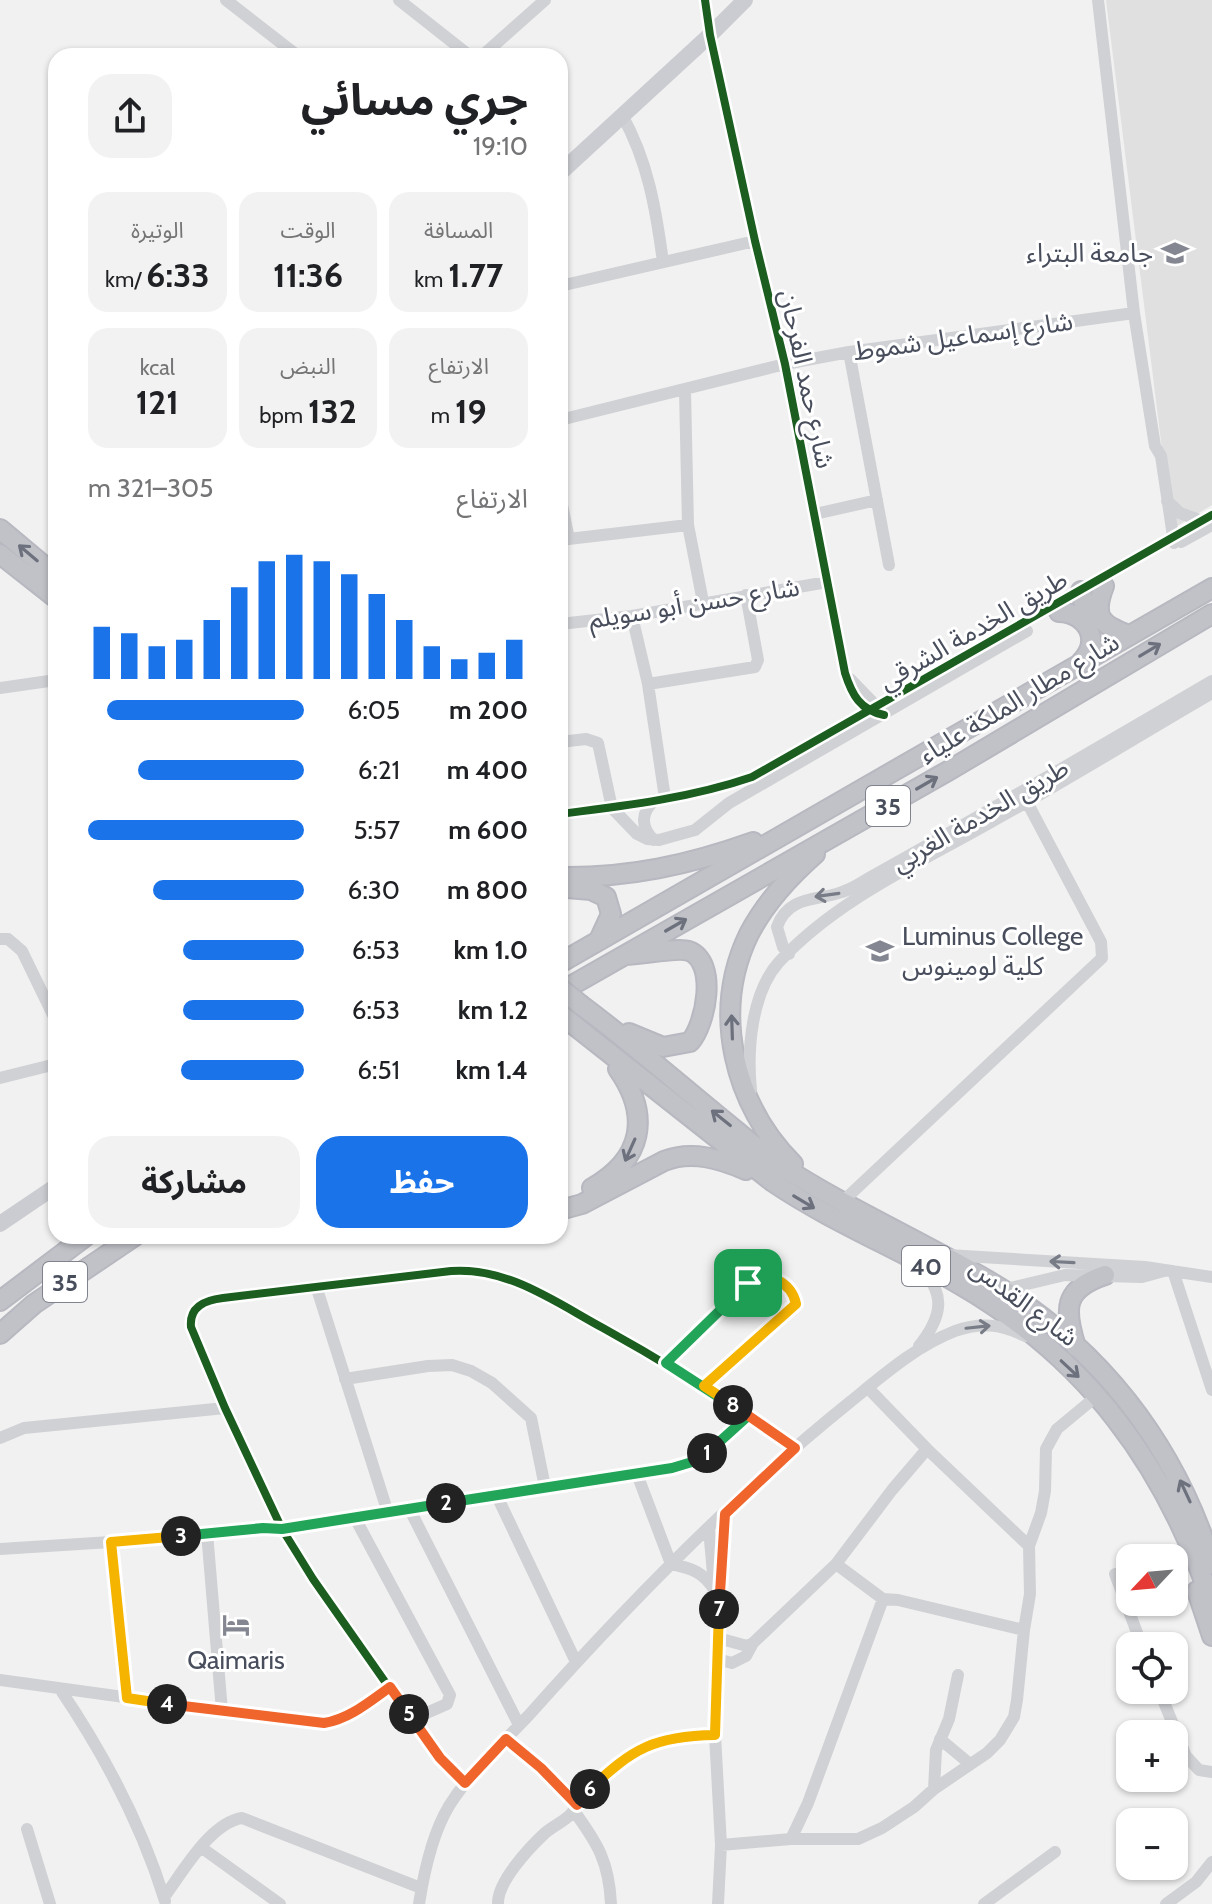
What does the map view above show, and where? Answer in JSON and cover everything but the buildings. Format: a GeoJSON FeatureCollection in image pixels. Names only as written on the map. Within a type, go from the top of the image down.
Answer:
{"type":"FeatureCollection","features":[{"type":"Feature","properties":{"kind":"highway"},"geometry":{"type":"LineString","coordinates":[[0,529],[48,569]]}},
{"type":"Feature","properties":{"kind":"highway"},"geometry":{"type":"LineString","coordinates":[[0,554],[48,592]]}},
{"type":"Feature","properties":{"kind":"highway"},"geometry":{"type":"LineString","coordinates":[[1104,586],[1098,602],[1100,617],[1111,628],[1129,635]]}},
{"type":"Feature","properties":{"kind":"highway","name":"شارع مطار الملكة علياء"},"geometry":{"type":"LineString","coordinates":[[568,958],[1212,588]]}},
{"type":"Feature","properties":{"kind":"highway"},"geometry":{"type":"LineString","coordinates":[[1078,666],[1090,652],[1092,641],[1082,594]]}},
{"type":"Feature","properties":{"kind":"highway"},"geometry":{"type":"LineString","coordinates":[[1059,612],[1077,616],[1089,629]]}},
{"type":"Feature","properties":{"kind":"highway","name":"شارع مطار الملكة علياء"},"geometry":{"type":"LineString","coordinates":[[568,986],[833,837],[1212,614]]}},
{"type":"Feature","properties":{"kind":"highway"},"geometry":{"type":"LineString","coordinates":[[568,877],[657,871],[706,859],[822,814]]}},
{"type":"Feature","properties":{"kind":"highway"},"geometry":{"type":"LineString","coordinates":[[818,1189],[776,1146],[756,1117],[744,1091],[733,1051],[731,1005],[740,958],[760,914],[793,875],[833,837]]}},
{"type":"Feature","properties":{"kind":"highway"},"geometry":{"type":"LineString","coordinates":[[568,888],[591,890],[606,897],[611,914],[599,940]]}},
{"type":"Feature","properties":{"kind":"highway"},"geometry":{"type":"LineString","coordinates":[[617,1033],[627,1032],[663,1047],[690,1042],[702,1024],[706,991],[702,962],[691,952],[674,950],[623,955]]}},
{"type":"Feature","properties":{"kind":"highway","name":"شارع القدس"},"geometry":{"type":"LineString","coordinates":[[568,996],[770,1158],[841,1203],[941,1254],[996,1296],[1076,1347],[1132,1406],[1162,1448],[1190,1502],[1212,1564]]}},
{"type":"Feature","properties":{"kind":"highway","name":"شارع القدس"},"geometry":{"type":"LineString","coordinates":[[568,1021],[773,1182],[842,1224],[996,1296],[1098,1395],[1134,1440],[1187,1538],[1212,1604]]}},
{"type":"Feature","properties":{"kind":"highway"},"geometry":{"type":"LineString","coordinates":[[568,1195],[593,1187],[616,1172],[625,1163],[637,1134],[634,1099],[607,1054]]}},
{"type":"Feature","properties":{"kind":"highway"},"geometry":{"type":"LineString","coordinates":[[568,1208],[582,1204],[678,1157],[710,1158],[773,1182]]}},
{"type":"Feature","properties":{"kind":"highway","name":"35"},"geometry":{"type":"LineString","coordinates":[[0,1301],[75,1244]]}},
{"type":"Feature","properties":{"kind":"highway","name":"35"},"geometry":{"type":"LineString","coordinates":[[0,1334],[34,1304],[123,1244]]}},
{"type":"Feature","properties":{"kind":"highway"},"geometry":{"type":"LineString","coordinates":[[1076,1347],[1068,1317],[1071,1298],[1082,1284],[1105,1275]]}},
{"type":"Feature","properties":{"kind":"highway"},"geometry":{"type":"LineString","coordinates":[[1145,1461],[1157,1460],[1162,1448]]}},
{"type":"Feature","properties":{"kind":"highway"},"geometry":{"type":"LineString","coordinates":[[1187,1538],[1187,1558],[1212,1636]]}},
{"type":"Feature","properties":{"kind":"main road"},"geometry":{"type":"LineString","coordinates":[[568,166],[745,0]]}},
{"type":"Feature","properties":{"kind":"main road"},"geometry":{"type":"LineString","coordinates":[[0,1224],[48,1191]]}},
{"type":"Feature","properties":{"kind":"street"},"geometry":{"type":"LineString","coordinates":[[226,0],[288,48]]}},
{"type":"Feature","properties":{"kind":"street"},"geometry":{"type":"LineString","coordinates":[[399,0],[460,48]]}},
{"type":"Feature","properties":{"kind":"street"},"geometry":{"type":"LineString","coordinates":[[491,48],[545,0]]}},
{"type":"Feature","properties":{"kind":"street","name":"شارع حمد الفرحان"},"geometry":{"type":"LineString","coordinates":[[705,0],[755,241],[785,364],[845,673],[877,711]]}},
{"type":"Feature","properties":{"kind":"street"},"geometry":{"type":"LineString","coordinates":[[1098,0],[1134,313],[1155,446],[1153,457],[1170,544]]}},
{"type":"Feature","properties":{"kind":"street"},"geometry":{"type":"LineString","coordinates":[[622,115],[644,160],[663,262]]}},
{"type":"Feature","properties":{"kind":"street"},"geometry":{"type":"LineString","coordinates":[[568,284],[755,241]]}},
{"type":"Feature","properties":{"kind":"street","name":"شارع إسماعيل شموط"},"geometry":{"type":"LineString","coordinates":[[568,418],[785,364],[849,352],[1134,313]]}},
{"type":"Feature","properties":{"kind":"street"},"geometry":{"type":"LineString","coordinates":[[849,352],[889,565]]}},
{"type":"Feature","properties":{"kind":"street"},"geometry":{"type":"LineString","coordinates":[[685,391],[688,525],[703,602]]}},
{"type":"Feature","properties":{"kind":"street"},"geometry":{"type":"LineString","coordinates":[[1155,446],[1161,456],[1170,544]]}},
{"type":"Feature","properties":{"kind":"street"},"geometry":{"type":"LineString","coordinates":[[815,514],[877,500]]}},
{"type":"Feature","properties":{"kind":"street"},"geometry":{"type":"LineString","coordinates":[[1167,501],[1180,513],[1209,520]]}},
{"type":"Feature","properties":{"kind":"street","name":"طريق الخدمة الشرقي"},"geometry":{"type":"LineString","coordinates":[[568,813],[694,793],[752,777],[1059,612],[1082,594],[1104,586],[1209,520]]}},
{"type":"Feature","properties":{"kind":"street"},"geometry":{"type":"LineString","coordinates":[[568,540],[688,525]]}},
{"type":"Feature","properties":{"kind":"street","name":"طريق الخدمة الشرقي"},"geometry":{"type":"LineString","coordinates":[[654,840],[687,833],[708,821],[723,807],[877,711],[1170,544]]}},
{"type":"Feature","properties":{"kind":"street","name":"شارع حسن أبو سويلم"},"geometry":{"type":"LineString","coordinates":[[568,623],[632,616],[827,582]]}},
{"type":"Feature","properties":{"kind":"street"},"geometry":{"type":"LineString","coordinates":[[648,684],[755,667],[758,660],[746,595]]}},
{"type":"Feature","properties":{"kind":"street"},"geometry":{"type":"LineString","coordinates":[[632,616],[648,684],[660,799],[644,816],[645,829],[654,840]]}},
{"type":"Feature","properties":{"kind":"street"},"geometry":{"type":"LineString","coordinates":[[0,688],[48,681]]}},
{"type":"Feature","properties":{"kind":"street","name":"طريق الخدمة الغربي"},"geometry":{"type":"LineString","coordinates":[[756,1117],[750,1076],[754,1023],[778,963],[835,914],[912,860],[1212,681]]}},
{"type":"Feature","properties":{"kind":"street","name":"طريق الخدمة الغربي"},"geometry":{"type":"LineString","coordinates":[[789,954],[783,947],[777,927],[787,911],[812,897],[846,891],[1027,802],[1212,693]]}},
{"type":"Feature","properties":{"kind":"street"},"geometry":{"type":"LineString","coordinates":[[568,741],[586,739],[598,743],[612,808],[637,834],[654,840]]}},
{"type":"Feature","properties":{"kind":"street"},"geometry":{"type":"LineString","coordinates":[[694,793],[706,804],[708,821]]}},
{"type":"Feature","properties":{"kind":"street"},"geometry":{"type":"LineString","coordinates":[[841,1203],[1102,958],[1101,942],[1027,802]]}},
{"type":"Feature","properties":{"kind":"street"},"geometry":{"type":"LineString","coordinates":[[0,939],[8,939],[22,951],[48,1005]]}},
{"type":"Feature","properties":{"kind":"street"},"geometry":{"type":"LineString","coordinates":[[0,1078],[48,1066]]}},
{"type":"Feature","properties":{"kind":"street"},"geometry":{"type":"LineString","coordinates":[[941,1254],[1134,1266],[1212,1277]]}},
{"type":"Feature","properties":{"kind":"street"},"geometry":{"type":"LineString","coordinates":[[906,1255],[931,1281],[939,1306],[935,1325],[913,1354]]}},
{"type":"Feature","properties":{"kind":"street"},"geometry":{"type":"LineString","coordinates":[[465,1783],[440,1758],[313,1579],[282,1529],[191,1327],[193,1311],[212,1299],[451,1271],[494,1274],[525,1284],[666,1363],[795,1448]]}},
{"type":"Feature","properties":{"kind":"street"},"geometry":{"type":"LineString","coordinates":[[996,1296],[1065,1275],[1142,1277],[1170,1271]]}},
{"type":"Feature","properties":{"kind":"street"},"geometry":{"type":"LineString","coordinates":[[1170,1271],[1212,1390]]}},
{"type":"Feature","properties":{"kind":"street"},"geometry":{"type":"LineString","coordinates":[[666,1363],[753,1279],[767,1276],[790,1289],[796,1300],[795,1307],[704,1386]]}},
{"type":"Feature","properties":{"kind":"street"},"geometry":{"type":"LineString","coordinates":[[317,1289],[388,1513]]}},
{"type":"Feature","properties":{"kind":"street"},"geometry":{"type":"LineString","coordinates":[[419,1904],[439,1826],[465,1783],[671,1564],[795,1448],[913,1354],[942,1337],[981,1325],[1005,1327],[1046,1346]]}},
{"type":"Feature","properties":{"kind":"street"},"geometry":{"type":"LineString","coordinates":[[345,1379],[428,1366],[452,1365],[471,1371],[492,1383],[531,1418],[545,1487]]}},
{"type":"Feature","properties":{"kind":"street"},"geometry":{"type":"LineString","coordinates":[[868,1388],[1029,1546]]}},
{"type":"Feature","properties":{"kind":"street"},"geometry":{"type":"LineString","coordinates":[[721,1845],[791,1839],[858,1839],[898,1818],[1000,1740],[1014,1717],[1030,1594],[1029,1546],[1045,1491],[1044,1457],[1057,1429],[1098,1395]]}},
{"type":"Feature","properties":{"kind":"street"},"geometry":{"type":"LineString","coordinates":[[0,1438],[24,1428],[225,1408]]}},
{"type":"Feature","properties":{"kind":"street"},"geometry":{"type":"LineString","coordinates":[[0,1549],[282,1529],[637,1474],[692,1462],[748,1416]]}},
{"type":"Feature","properties":{"kind":"street"},"geometry":{"type":"LineString","coordinates":[[718,1638],[747,1646],[753,1643],[836,1564],[927,1449]]}},
{"type":"Feature","properties":{"kind":"street"},"geometry":{"type":"LineString","coordinates":[[637,1474],[671,1564]]}},
{"type":"Feature","properties":{"kind":"street"},"geometry":{"type":"LineString","coordinates":[[496,1494],[576,1662]]}},
{"type":"Feature","properties":{"kind":"street"},"geometry":{"type":"LineString","coordinates":[[410,1510],[519,1725]]}},
{"type":"Feature","properties":{"kind":"street"},"geometry":{"type":"LineString","coordinates":[[718,1904],[721,1845],[715,1735],[725,1514]]}},
{"type":"Feature","properties":{"kind":"street"},"geometry":{"type":"LineString","coordinates":[[355,1518],[450,1695],[447,1704],[413,1719]]}},
{"type":"Feature","properties":{"kind":"street"},"geometry":{"type":"LineString","coordinates":[[709,1529],[719,1608]]}},
{"type":"Feature","properties":{"kind":"street"},"geometry":{"type":"LineString","coordinates":[[207,1533],[222,1711]]}},
{"type":"Feature","properties":{"kind":"street"},"geometry":{"type":"LineString","coordinates":[[111,1542],[127,1698]]}},
{"type":"Feature","properties":{"kind":"street"},"geometry":{"type":"LineString","coordinates":[[671,1564],[689,1567],[702,1574],[715,1591]]}},
{"type":"Feature","properties":{"kind":"street"},"geometry":{"type":"LineString","coordinates":[[836,1564],[883,1599],[1024,1630]]}},
{"type":"Feature","properties":{"kind":"street"},"geometry":{"type":"LineString","coordinates":[[1115,1574],[1137,1632]]}},
{"type":"Feature","properties":{"kind":"street"},"geometry":{"type":"LineString","coordinates":[[791,1839],[808,1803],[883,1599]]}},
{"type":"Feature","properties":{"kind":"street"},"geometry":{"type":"LineString","coordinates":[[717,1659],[737,1662],[746,1656],[753,1643]]}},
{"type":"Feature","properties":{"kind":"street"},"geometry":{"type":"LineString","coordinates":[[934,1789],[936,1750],[949,1719],[958,1675]]}},
{"type":"Feature","properties":{"kind":"street"},"geometry":{"type":"LineString","coordinates":[[0,1680],[324,1723],[352,1714],[390,1687]]}},
{"type":"Feature","properties":{"kind":"street"},"geometry":{"type":"LineString","coordinates":[[60,1689],[99,1749],[165,1900]]}},
{"type":"Feature","properties":{"kind":"street"},"geometry":{"type":"LineString","coordinates":[[1165,1704],[1186,1756],[1199,1770],[1212,1772]]}},
{"type":"Feature","properties":{"kind":"street"},"geometry":{"type":"LineString","coordinates":[[498,1904],[501,1890],[514,1868],[615,1765],[645,1745],[688,1735],[715,1735]]}},
{"type":"Feature","properties":{"kind":"street"},"geometry":{"type":"LineString","coordinates":[[506,1739],[541,1768],[575,1808],[603,1855],[611,1904]]}},
{"type":"Feature","properties":{"kind":"street"},"geometry":{"type":"LineString","coordinates":[[940,1739],[970,1764]]}},
{"type":"Feature","properties":{"kind":"street"},"geometry":{"type":"LineString","coordinates":[[165,1900],[202,1848],[228,1823],[249,1819],[421,1888]]}},
{"type":"Feature","properties":{"kind":"street"},"geometry":{"type":"LineString","coordinates":[[27,1829],[50,1904]]}},
{"type":"Feature","properties":{"kind":"street"},"geometry":{"type":"LineString","coordinates":[[202,1848],[280,1904]]}},
{"type":"Feature","properties":{"kind":"street"},"geometry":{"type":"LineString","coordinates":[[984,1904],[1055,1852]]}},
{"type":"Feature","properties":{"kind":"street"},"geometry":{"type":"LineString","coordinates":[[1166,1904],[1196,1882],[1212,1862]]}},
{"type":"Feature","properties":{"kind":"shaded area","name":"جامعة البتراء"},"geometry":{"type":"Polygon","coordinates":[[[1106,0],[1212,0],[1212,505],[1172,529],[1106,0]]]}},
{"type":"Feature","properties":{"kind":"cycle path"},"geometry":{"type":"LineString","coordinates":[[705,0],[755,241],[785,364],[845,673],[858,700],[884,715]]}},
{"type":"Feature","properties":{"kind":"cycle path"},"geometry":{"type":"LineString","coordinates":[[568,813],[681,796],[752,777],[1212,515]]}},
{"type":"Feature","properties":{"kind":"cycle path"},"geometry":{"type":"LineString","coordinates":[[465,1783],[428,1743],[313,1579],[282,1529],[191,1327],[196,1309],[211,1300],[223,1298],[451,1271],[492,1275],[549,1297],[628,1342],[795,1448]]}},
{"type":"Feature","properties":{"kind":"place","name":"جامعة البتراء"},"geometry":{"type":"Point","coordinates":[1175,253]}},
{"type":"Feature","properties":{"kind":"place","name":"Luminus College كلية لومينوس"},"geometry":{"type":"Point","coordinates":[880,951]}},
{"type":"Feature","properties":{"kind":"place","name":"Qaimaris"},"geometry":{"type":"Point","coordinates":[236,1625]}},
{"type":"Feature","properties":{"kind":"route"},"geometry":{"type":"LineString","coordinates":[[758,1276],[767,1276],[790,1289],[796,1300],[795,1307],[704,1386],[795,1448],[725,1514],[721,1549],[715,1735],[688,1735],[645,1745],[615,1765],[577,1805],[541,1768],[506,1739],[465,1783],[428,1743],[390,1687],[352,1714],[324,1723],[127,1698],[111,1542],[263,1528],[282,1529],[637,1474],[692,1462],[748,1416],[666,1363],[748,1283],[758,1276]]}}]}
